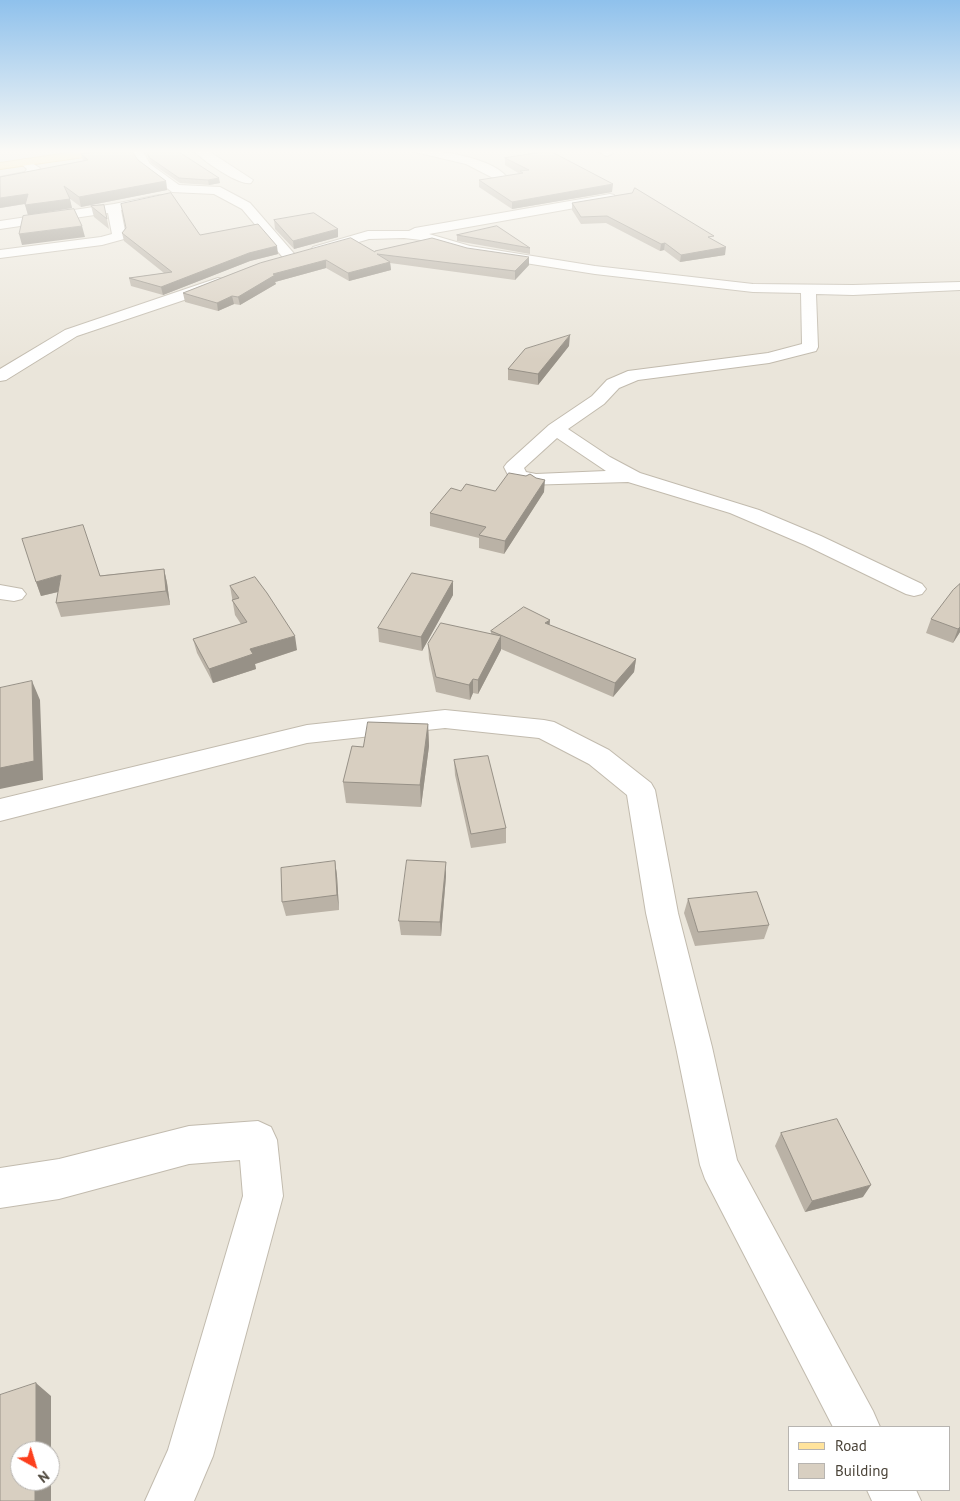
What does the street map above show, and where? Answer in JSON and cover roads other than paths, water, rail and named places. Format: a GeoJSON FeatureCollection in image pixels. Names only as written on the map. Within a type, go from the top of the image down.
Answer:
{"type":"FeatureCollection","features":[{"type":"Feature","properties":{"kind":"street"},"geometry":{"type":"LineString","coordinates":[[0,225],[33,220]]}},
{"type":"Feature","properties":{"kind":"street"},"geometry":{"type":"LineString","coordinates":[[0,254],[102,241],[119,236],[116,220]]}},
{"type":"Feature","properties":{"kind":"street"},"geometry":{"type":"LineString","coordinates":[[258,220],[290,257]]}},
{"type":"Feature","properties":{"kind":"street"},"geometry":{"type":"LineString","coordinates":[[404,234],[484,220]]}},
{"type":"Feature","properties":{"kind":"street"},"geometry":{"type":"LineString","coordinates":[[273,262],[368,235],[404,234],[422,236],[468,250],[595,270],[753,288],[853,290],[960,286]]}},
{"type":"Feature","properties":{"kind":"street"},"geometry":{"type":"LineString","coordinates":[[0,376],[71,333],[191,293],[228,278]]}},
{"type":"Feature","properties":{"kind":"street"},"geometry":{"type":"LineString","coordinates":[[632,476],[536,480],[524,479],[517,475],[514,467],[556,429],[598,400],[613,384],[634,375],[769,358],[810,347],[808,289]]}},
{"type":"Feature","properties":{"kind":"street"},"geometry":{"type":"LineString","coordinates":[[556,429],[584,449],[632,476],[678,493],[751,514],[846,555],[914,589]]}},
{"type":"Feature","properties":{"kind":"street"},"geometry":{"type":"LineString","coordinates":[[0,810],[307,734],[445,719],[544,729],[599,757],[641,790],[662,913],[694,1047],[718,1165],[857,1426]]}},
{"type":"Feature","properties":{"kind":"street"},"geometry":{"type":"LineString","coordinates":[[0,1188],[59,1179],[189,1145],[258,1140],[263,1196],[190,1456],[169,1501]]}}]}
